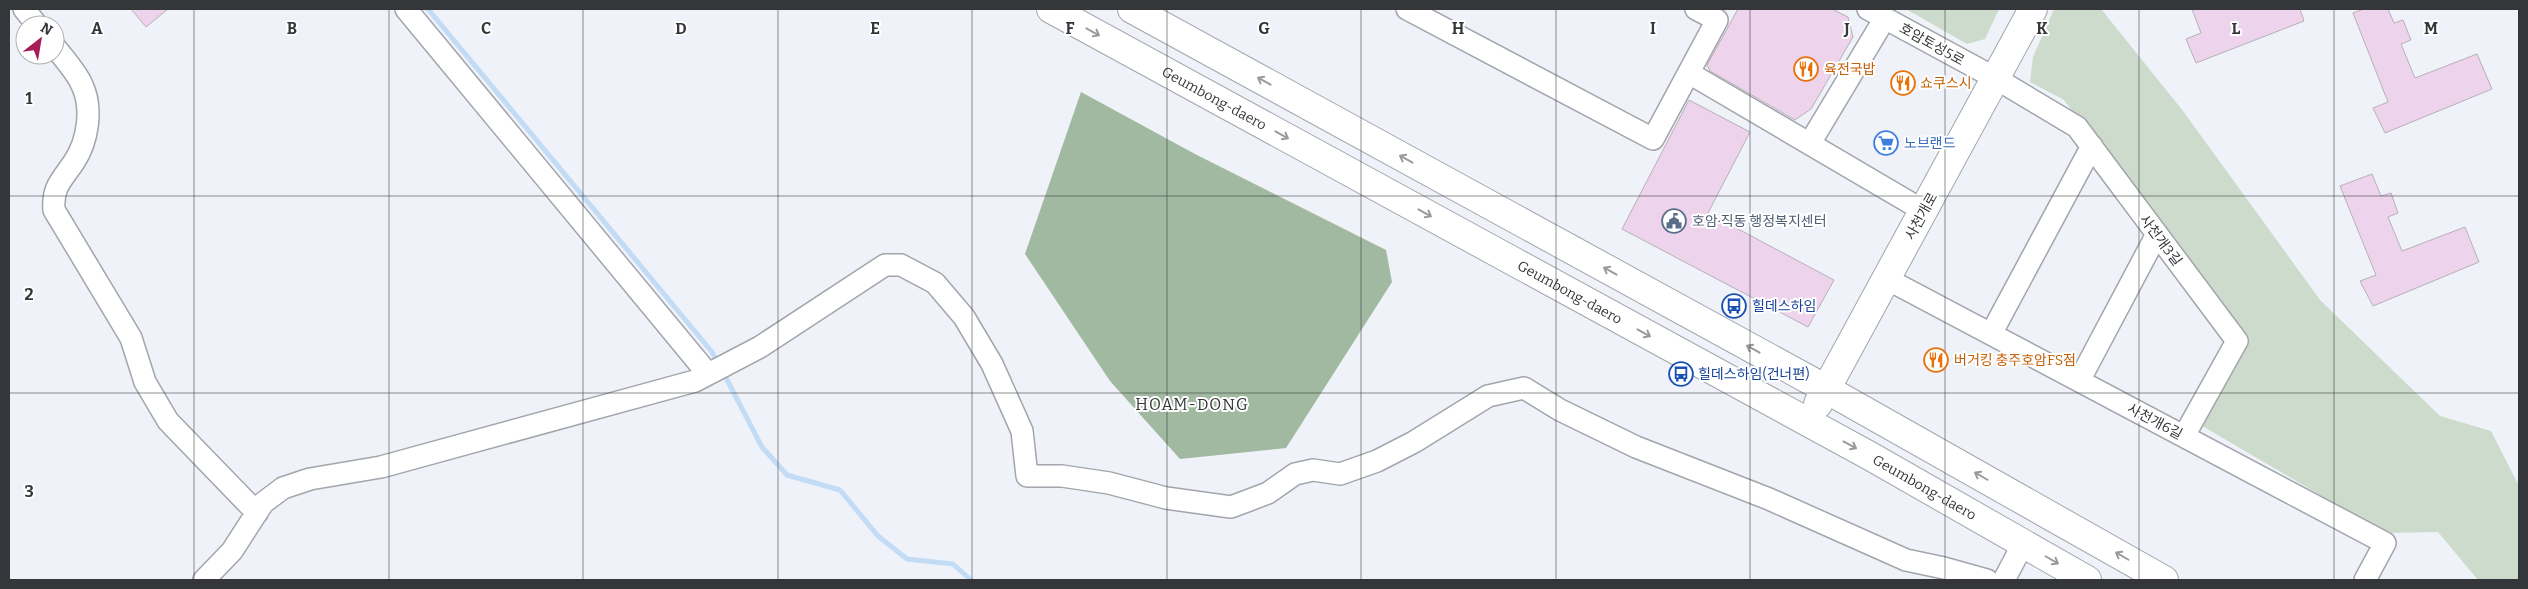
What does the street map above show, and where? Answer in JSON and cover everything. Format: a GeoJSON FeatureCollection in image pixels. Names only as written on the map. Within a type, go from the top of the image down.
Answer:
{"type":"FeatureCollection","features":[{"type":"Feature","properties":{"kind":"street"},"geometry":{"type":"LineString","coordinates":[[406,9],[708,374]]}},
{"type":"Feature","properties":{"kind":"street","name":"Geumbong-daero"},"geometry":{"type":"LineString","coordinates":[[1051,9],[1807,422],[2087,580]]}},
{"type":"Feature","properties":{"kind":"street"},"geometry":{"type":"LineString","coordinates":[[1132,9],[1826,389],[2164,580]]}},
{"type":"Feature","properties":{"kind":"street"},"geometry":{"type":"LineString","coordinates":[[1407,9],[1653,139],[1720,14],[1696,9]]}},
{"type":"Feature","properties":{"kind":"street","name":"사천개로"},"geometry":{"type":"LineString","coordinates":[[1807,422],[1887,279],[2033,9]]}},
{"type":"Feature","properties":{"kind":"street"},"geometry":{"type":"LineString","coordinates":[[1810,143],[1876,13]]}},
{"type":"Feature","properties":{"kind":"street","name":"호암토성5로"},"geometry":{"type":"LineString","coordinates":[[1876,13],[1995,78]]}},
{"type":"Feature","properties":{"kind":"street"},"geometry":{"type":"LineString","coordinates":[[65,61],[82,85],[88,101],[87,133],[82,150],[53,195],[54,210],[131,338],[145,382],[168,421],[258,514]]}},
{"type":"Feature","properties":{"kind":"street"},"geometry":{"type":"LineString","coordinates":[[1689,74],[1924,210]]}},
{"type":"Feature","properties":{"kind":"street","name":"사천개3길"},"geometry":{"type":"LineString","coordinates":[[1995,78],[2077,127],[2237,341],[2184,436]]}},
{"type":"Feature","properties":{"kind":"street"},"geometry":{"type":"LineString","coordinates":[[1991,334],[2092,146]]}},
{"type":"Feature","properties":{"kind":"street"},"geometry":{"type":"LineString","coordinates":[[2078,381],[2157,234]]}},
{"type":"Feature","properties":{"kind":"street"},"geometry":{"type":"LineString","coordinates":[[204,580],[232,551],[258,514],[263,503],[284,488],[310,478],[381,466],[695,381],[734,362],[885,265],[901,265],[934,284],[964,317],[974,332],[992,364],[1022,431],[1027,476],[1062,476],[1109,483],[1166,498],[1231,507],[1268,493],[1295,474],[1313,470],[1340,474],[1377,461],[1414,442],[1488,396],[1524,388],[1560,410],[1636,447],[1769,499],[1906,560],[1987,580]]}},
{"type":"Feature","properties":{"kind":"street","name":"사천개6길"},"geometry":{"type":"LineString","coordinates":[[1887,279],[2385,543],[2365,580]]}},
{"type":"Feature","properties":{"kind":"street"},"geometry":{"type":"LineString","coordinates":[[2004,580],[2024,544]]}},
{"type":"Feature","properties":{"kind":"green space"},"geometry":{"type":"Polygon","coordinates":[[[1906,9],[1999,9],[1985,39],[1967,44],[1906,9]]]}},
{"type":"Feature","properties":{"kind":"green space"},"geometry":{"type":"Polygon","coordinates":[[[2054,9],[2101,9],[2183,111],[2320,300],[2440,416],[2491,431],[2519,486],[2519,580],[2478,580],[2438,532],[2385,533],[2204,427],[2202,424],[2242,341],[2064,100],[2030,82],[2033,57],[2054,9]]]}},
{"type":"Feature","properties":{"kind":"green space"},"geometry":{"type":"Polygon","coordinates":[[[1081,92],[1195,154],[1386,250],[1392,282],[1286,448],[1180,459],[1110,381],[1025,254],[1081,92]]]}},
{"type":"Feature","properties":{"kind":"building"},"geometry":{"type":"Polygon","coordinates":[[[131,9],[168,9],[146,27],[131,9]]]}},
{"type":"Feature","properties":{"kind":"building"},"geometry":{"type":"Polygon","coordinates":[[[1738,9],[1832,9],[1848,17],[1853,37],[1811,109],[1795,120],[1710,71],[1707,65],[1738,9]]]}},
{"type":"Feature","properties":{"kind":"building"},"geometry":{"type":"Polygon","coordinates":[[[2192,9],[2300,9],[2304,21],[2196,63],[2186,39],[2201,33],[2192,9]]]}},
{"type":"Feature","properties":{"kind":"building"},"geometry":{"type":"Polygon","coordinates":[[[2364,9],[2388,9],[2394,23],[2403,20],[2411,40],[2401,44],[2415,78],[2477,54],[2492,89],[2385,133],[2373,108],[2388,102],[2353,13],[2364,9]]]}},
{"type":"Feature","properties":{"kind":"building","name":"호암·직동 행정복지센터"},"geometry":{"type":"Polygon","coordinates":[[[1689,100],[1750,132],[1708,213],[1834,280],[1808,327],[1622,229],[1689,100]]]}},
{"type":"Feature","properties":{"kind":"building"},"geometry":{"type":"Polygon","coordinates":[[[2372,174],[2381,196],[2391,193],[2398,213],[2388,217],[2402,251],[2465,227],[2479,262],[2373,306],[2360,281],[2376,275],[2340,186],[2372,174]]]}},
{"type":"Feature","properties":{"kind":"waterway"},"geometry":{"type":"LineString","coordinates":[[428,9],[712,352],[719,365]]}},
{"type":"Feature","properties":{"kind":"waterway"},"geometry":{"type":"LineString","coordinates":[[723,372],[762,447],[787,475],[840,490],[878,536],[907,559],[953,564],[971,580]]}},
{"type":"Feature","properties":{"kind":"place","name":"육전국밥"},"geometry":{"type":"Point","coordinates":[1806,69]}},
{"type":"Feature","properties":{"kind":"place","name":"쇼쿠스시"},"geometry":{"type":"Point","coordinates":[1903,83]}},
{"type":"Feature","properties":{"kind":"place","name":"노브랜드"},"geometry":{"type":"Point","coordinates":[1886,143]}},
{"type":"Feature","properties":{"kind":"place","name":"호암·직동 행정복지센터"},"geometry":{"type":"Point","coordinates":[1674,221]}},
{"type":"Feature","properties":{"kind":"place","name":"힐데스하임"},"geometry":{"type":"Point","coordinates":[1734,306]}},
{"type":"Feature","properties":{"kind":"place","name":"버거킹 충주호암FS점"},"geometry":{"type":"Point","coordinates":[1936,360]}},
{"type":"Feature","properties":{"kind":"place","name":"힐데스하임(건너편)"},"geometry":{"type":"Point","coordinates":[1681,374]}},
{"type":"Feature","properties":{"kind":"district","name":"HOAM-DONG"},"geometry":{"type":"Point","coordinates":[1192,404]}}]}
